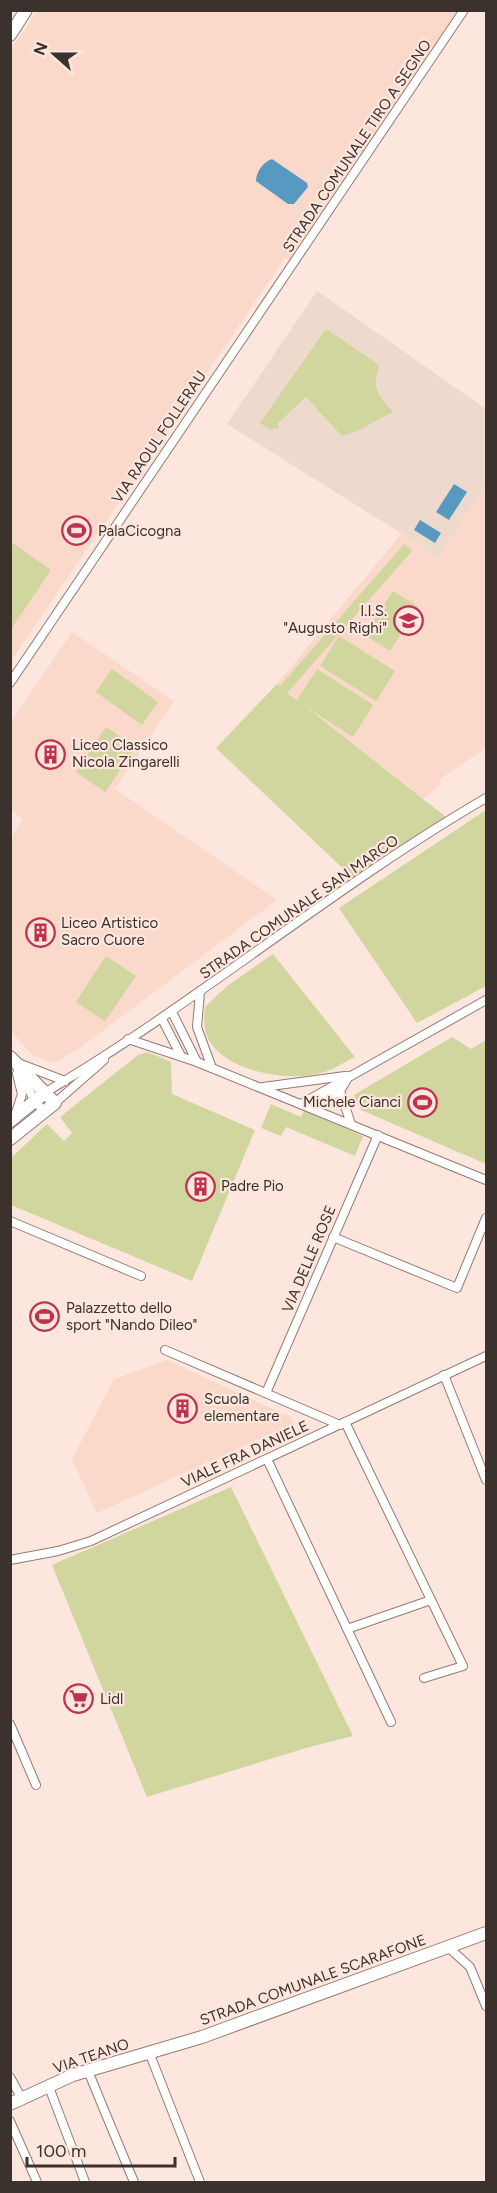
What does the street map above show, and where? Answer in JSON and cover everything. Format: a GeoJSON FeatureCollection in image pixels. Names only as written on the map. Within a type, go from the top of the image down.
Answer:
{"type":"FeatureCollection","features":[{"type":"Feature","properties":{"kind":"street"},"geometry":{"type":"LineString","coordinates":[[10,35],[26,10]]}},
{"type":"Feature","properties":{"kind":"street","name":"STRADA COMUNALE TIRO A SEGNO"},"geometry":{"type":"LineString","coordinates":[[292,267],[464,10]]}},
{"type":"Feature","properties":{"kind":"street","name":"VIA RAOUL FOLLERAU"},"geometry":{"type":"LineString","coordinates":[[10,683],[202,396],[292,267]]}},
{"type":"Feature","properties":{"kind":"street","name":"STRADA COMUNALE SAN MARCO"},"geometry":{"type":"LineString","coordinates":[[128,1039],[162,1019],[311,911],[486,798]]}},
{"type":"Feature","properties":{"kind":"street"},"geometry":{"type":"LineString","coordinates":[[200,992],[196,1027],[212,1068]]}},
{"type":"Feature","properties":{"kind":"street"},"geometry":{"type":"LineString","coordinates":[[302,1104],[486,1000]]}},
{"type":"Feature","properties":{"kind":"street"},"geometry":{"type":"LineString","coordinates":[[172,1012],[197,1062]]}},
{"type":"Feature","properties":{"kind":"street"},"geometry":{"type":"LineString","coordinates":[[162,1019],[181,1056]]}},
{"type":"Feature","properties":{"kind":"street"},"geometry":{"type":"LineString","coordinates":[[128,1039],[197,1062],[486,1180]]}},
{"type":"Feature","properties":{"kind":"street"},"geometry":{"type":"LineString","coordinates":[[12,1120],[46,1092],[128,1039]]}},
{"type":"Feature","properties":{"kind":"street"},"geometry":{"type":"LineString","coordinates":[[10,1139],[55,1104],[128,1039]]}},
{"type":"Feature","properties":{"kind":"street"},"geometry":{"type":"LineString","coordinates":[[12,1060],[65,1081]]}},
{"type":"Feature","properties":{"kind":"street"},"geometry":{"type":"LineString","coordinates":[[12,1060],[46,1092],[55,1104]]}},
{"type":"Feature","properties":{"kind":"street"},"geometry":{"type":"LineString","coordinates":[[12,1060],[35,1101],[44,1112]]}},
{"type":"Feature","properties":{"kind":"street"},"geometry":{"type":"LineString","coordinates":[[12,1060],[22,1095],[12,1120]]}},
{"type":"Feature","properties":{"kind":"street"},"geometry":{"type":"LineString","coordinates":[[260,1087],[349,1076]]}},
{"type":"Feature","properties":{"kind":"street"},"geometry":{"type":"LineString","coordinates":[[311,1107],[340,1091],[349,1076]]}},
{"type":"Feature","properties":{"kind":"street"},"geometry":{"type":"LineString","coordinates":[[340,1091],[351,1124]]}},
{"type":"Feature","properties":{"kind":"street","name":"VIA DELLE ROSE"},"geometry":{"type":"LineString","coordinates":[[266,1393],[378,1135]]}},
{"type":"Feature","properties":{"kind":"street"},"geometry":{"type":"LineString","coordinates":[[333,1237],[457,1288],[486,1218]]}},
{"type":"Feature","properties":{"kind":"street"},"geometry":{"type":"LineString","coordinates":[[10,1221],[141,1276]]}},
{"type":"Feature","properties":{"kind":"street"},"geometry":{"type":"LineString","coordinates":[[165,1350],[342,1424],[463,1666],[424,1678]]}},
{"type":"Feature","properties":{"kind":"street","name":"VIALE FRA DANIELE"},"geometry":{"type":"LineString","coordinates":[[10,1560],[58,1551],[91,1540],[486,1356]]}},
{"type":"Feature","properties":{"kind":"street"},"geometry":{"type":"LineString","coordinates":[[444,1375],[486,1480]]}},
{"type":"Feature","properties":{"kind":"street"},"geometry":{"type":"LineString","coordinates":[[323,1418],[331,1429]]}},
{"type":"Feature","properties":{"kind":"street"},"geometry":{"type":"LineString","coordinates":[[318,1435],[323,1418]]}},
{"type":"Feature","properties":{"kind":"street"},"geometry":{"type":"LineString","coordinates":[[267,1459],[391,1722]]}},
{"type":"Feature","properties":{"kind":"street"},"geometry":{"type":"LineString","coordinates":[[347,1629],[430,1600]]}},
{"type":"Feature","properties":{"kind":"street"},"geometry":{"type":"LineString","coordinates":[[10,1724],[36,1785]]}},
{"type":"Feature","properties":{"kind":"street","name":"STRADA COMUNALE SCARAFONE"},"geometry":{"type":"LineString","coordinates":[[149,2052],[202,2037],[486,1933]]}},
{"type":"Feature","properties":{"kind":"street"},"geometry":{"type":"LineString","coordinates":[[448,1947],[471,1967],[486,2006]]}},
{"type":"Feature","properties":{"kind":"street"},"geometry":{"type":"LineString","coordinates":[[149,2052],[200,2182]]}},
{"type":"Feature","properties":{"kind":"street","name":"VIA TEANO"},"geometry":{"type":"LineString","coordinates":[[16,2102],[73,2075],[149,2052]]}},
{"type":"Feature","properties":{"kind":"street"},"geometry":{"type":"LineString","coordinates":[[88,2071],[134,2182]]}},
{"type":"Feature","properties":{"kind":"street"},"geometry":{"type":"LineString","coordinates":[[10,2077],[16,2102]]}},
{"type":"Feature","properties":{"kind":"street"},"geometry":{"type":"LineString","coordinates":[[49,2087],[86,2182]]}},
{"type":"Feature","properties":{"kind":"street"},"geometry":{"type":"LineString","coordinates":[[10,2121],[37,2182]]}},
{"type":"Feature","properties":{"kind":"shaded area"},"geometry":{"type":"Polygon","coordinates":[[[37,11],[459,11],[292,262],[285,258],[11,661],[10,51],[37,11]]]}},
{"type":"Feature","properties":{"kind":"shaded area"},"geometry":{"type":"Polygon","coordinates":[[[317,291],[486,409],[486,484],[439,557],[227,424],[317,291]]]}},
{"type":"Feature","properties":{"kind":"shaded area","name":"I.I.S. \"Augusto Righi\""},"geometry":{"type":"Polygon","coordinates":[[[486,484],[486,748],[440,779],[441,785],[423,798],[277,684],[402,533],[439,557],[486,484]]]}},
{"type":"Feature","properties":{"kind":"shaded area"},"geometry":{"type":"Polygon","coordinates":[[[72,632],[174,701],[115,789],[277,900],[80,1048],[54,1063],[32,1055],[11,1031],[10,839],[23,819],[11,810],[11,722],[72,632]]]}},
{"type":"Feature","properties":{"kind":"shaded area"},"geometry":{"type":"Polygon","coordinates":[[[167,1360],[292,1418],[293,1423],[97,1513],[72,1459],[114,1379],[167,1360]]]}},
{"type":"Feature","properties":{"kind":"green space"},"geometry":{"type":"Polygon","coordinates":[[[326,329],[378,364],[377,389],[393,412],[355,432],[342,436],[306,397],[278,423],[279,428],[270,430],[260,423],[326,329]]]}},
{"type":"Feature","properties":{"kind":"green space"},"geometry":{"type":"Polygon","coordinates":[[[11,542],[51,570],[11,629],[11,542]]]}},
{"type":"Feature","properties":{"kind":"green space"},"geometry":{"type":"Polygon","coordinates":[[[404,544],[412,551],[287,693],[297,700],[317,669],[373,705],[353,737],[305,706],[446,817],[353,878],[216,748],[277,684],[280,686],[404,544]]]}},
{"type":"Feature","properties":{"kind":"green space"},"geometry":{"type":"Polygon","coordinates":[[[393,591],[418,607],[390,651],[365,635],[393,591]]]}},
{"type":"Feature","properties":{"kind":"green space"},"geometry":{"type":"Polygon","coordinates":[[[339,636],[395,671],[376,701],[320,666],[339,636]]]}},
{"type":"Feature","properties":{"kind":"green space"},"geometry":{"type":"Polygon","coordinates":[[[112,669],[158,702],[142,725],[96,692],[112,669]]]}},
{"type":"Feature","properties":{"kind":"green space"},"geometry":{"type":"Polygon","coordinates":[[[106,727],[136,747],[105,792],[76,772],[106,727]]]}},
{"type":"Feature","properties":{"kind":"green space"},"geometry":{"type":"Polygon","coordinates":[[[486,810],[486,986],[417,1023],[339,908],[486,810]]]}},
{"type":"Feature","properties":{"kind":"green space"},"geometry":{"type":"Polygon","coordinates":[[[273,954],[355,1057],[325,1072],[292,1076],[258,1072],[228,1059],[216,1050],[205,1030],[205,1007],[227,986],[273,954]]]}},
{"type":"Feature","properties":{"kind":"green space"},"geometry":{"type":"Polygon","coordinates":[[[106,956],[136,976],[105,1021],[76,1002],[106,956]]]}},
{"type":"Feature","properties":{"kind":"green space","name":"Michele Cianci"},"geometry":{"type":"Polygon","coordinates":[[[452,1037],[471,1049],[486,1040],[486,1164],[361,1110],[354,1095],[452,1037]]]}},
{"type":"Feature","properties":{"kind":"green space"},"geometry":{"type":"Polygon","coordinates":[[[148,1052],[171,1062],[172,1094],[255,1130],[192,1281],[11,1205],[11,1158],[47,1124],[64,1141],[72,1133],[60,1117],[138,1055],[148,1052]]]}},
{"type":"Feature","properties":{"kind":"green space"},"geometry":{"type":"Polygon","coordinates":[[[271,1104],[301,1117],[304,1111],[363,1136],[355,1156],[286,1127],[281,1136],[261,1128],[271,1104]]]}},
{"type":"Feature","properties":{"kind":"green space"},"geometry":{"type":"Polygon","coordinates":[[[231,1487],[353,1736],[306,1748],[147,1797],[52,1565],[231,1487]]]}},
{"type":"Feature","properties":{"kind":"water"},"geometry":{"type":"Polygon","coordinates":[[[272,159],[307,183],[308,187],[294,204],[288,204],[256,181],[261,168],[272,159]]]}},
{"type":"Feature","properties":{"kind":"water"},"geometry":{"type":"Polygon","coordinates":[[[454,484],[467,492],[449,520],[436,512],[454,484]]]}},
{"type":"Feature","properties":{"kind":"water"},"geometry":{"type":"Polygon","coordinates":[[[420,520],[441,533],[435,543],[414,530],[420,520]]]}},
{"type":"Feature","properties":{"kind":"place","name":"PalaCicogna"},"geometry":{"type":"Point","coordinates":[77,531]}},
{"type":"Feature","properties":{"kind":"place","name":"I.I.S. \"Augusto Righi\""},"geometry":{"type":"Point","coordinates":[408,620]}},
{"type":"Feature","properties":{"kind":"place","name":"Liceo Classico Nicola Zingarelli"},"geometry":{"type":"Point","coordinates":[51,754]}},
{"type":"Feature","properties":{"kind":"place","name":"Liceo Artistico Sacro Cuore"},"geometry":{"type":"Point","coordinates":[40,932]}},
{"type":"Feature","properties":{"kind":"place","name":"Michele Cianci"},"geometry":{"type":"Point","coordinates":[422,1102]}},
{"type":"Feature","properties":{"kind":"place","name":"Padre Pio"},"geometry":{"type":"Point","coordinates":[200,1186]}},
{"type":"Feature","properties":{"kind":"place","name":"Palazzetto dello sport \"Nando Dileo\""},"geometry":{"type":"Point","coordinates":[45,1317]}},
{"type":"Feature","properties":{"kind":"place","name":"Scuola elementare"},"geometry":{"type":"Point","coordinates":[183,1408]}},
{"type":"Feature","properties":{"kind":"place","name":"Lidl"},"geometry":{"type":"Point","coordinates":[79,1699]}}]}
